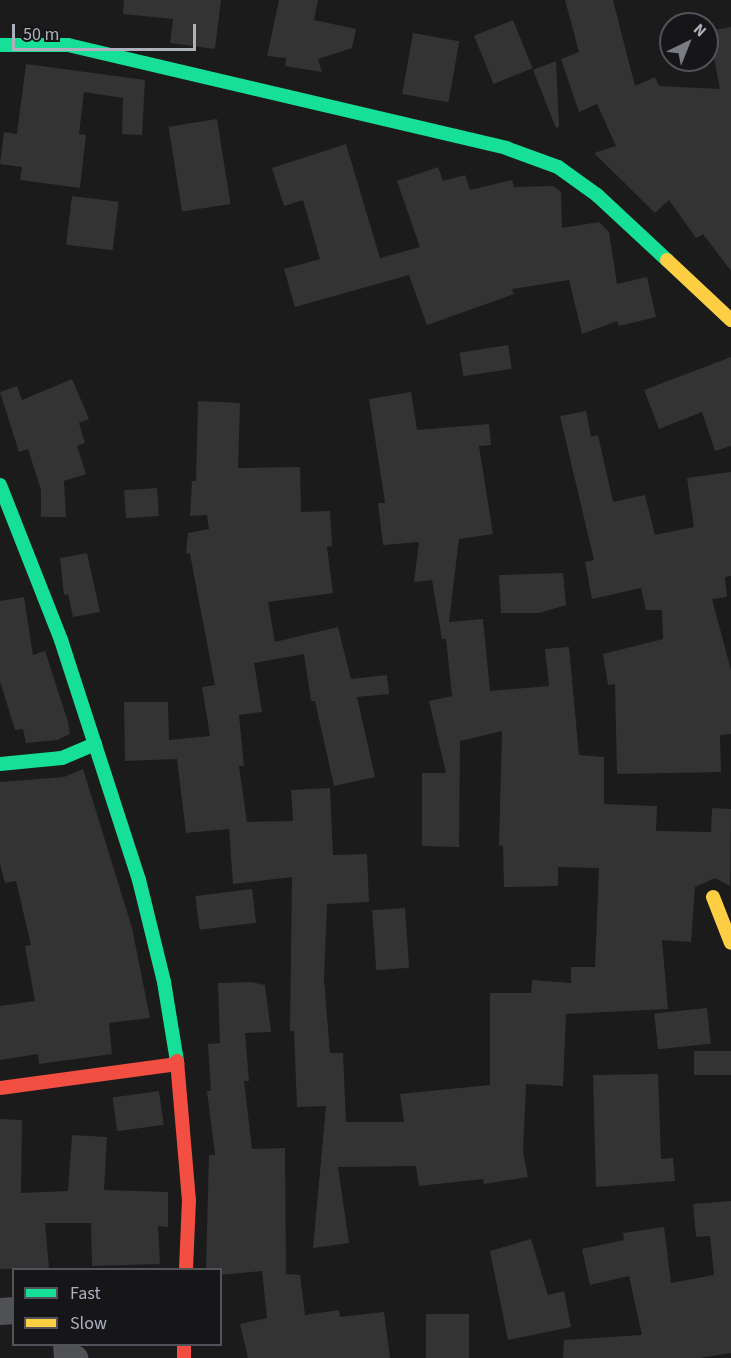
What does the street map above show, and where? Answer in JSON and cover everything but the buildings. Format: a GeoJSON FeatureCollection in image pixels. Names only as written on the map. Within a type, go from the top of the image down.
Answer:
{"type":"FeatureCollection","features":[{"type":"Feature","properties":{"kind":"street"},"geometry":{"type":"LineString","coordinates":[[0,45],[68,45],[198,72],[526,156],[558,167],[613,207],[731,320]]}},
{"type":"Feature","properties":{"kind":"street"},"geometry":{"type":"LineString","coordinates":[[0,485],[95,744],[139,880],[164,982],[177,1064],[189,1200],[186,1268]]}},
{"type":"Feature","properties":{"kind":"street"},"geometry":{"type":"LineString","coordinates":[[0,764],[62,758],[95,744]]}},
{"type":"Feature","properties":{"kind":"street"},"geometry":{"type":"LineString","coordinates":[[713,897],[731,943]]}},
{"type":"Feature","properties":{"kind":"street"},"geometry":{"type":"LineString","coordinates":[[0,1088],[177,1064]]}},
{"type":"Feature","properties":{"kind":"street"},"geometry":{"type":"LineString","coordinates":[[66,1346],[67,1355],[75,1358]]}},
{"type":"Feature","properties":{"kind":"traffic: fast"},"geometry":{"type":"LineString","coordinates":[[0,45],[68,45],[506,148],[558,167],[597,195],[667,260]]}},
{"type":"Feature","properties":{"kind":"traffic: fast"},"geometry":{"type":"LineString","coordinates":[[0,485],[61,640],[139,880],[164,982],[177,1061]]}},
{"type":"Feature","properties":{"kind":"traffic: fast"},"geometry":{"type":"LineString","coordinates":[[0,764],[62,758],[95,744]]}},
{"type":"Feature","properties":{"kind":"traffic: slow"},"geometry":{"type":"LineString","coordinates":[[667,260],[731,320]]}},
{"type":"Feature","properties":{"kind":"traffic: slow"},"geometry":{"type":"LineString","coordinates":[[713,897],[731,943]]}},
{"type":"Feature","properties":{"kind":"traffic: jam"},"geometry":{"type":"LineString","coordinates":[[177,1061],[189,1200],[186,1268]]}},
{"type":"Feature","properties":{"kind":"traffic: jam"},"geometry":{"type":"LineString","coordinates":[[0,1088],[177,1064]]}},
{"type":"Feature","properties":{"kind":"traffic: jam"},"geometry":{"type":"LineString","coordinates":[[184,1346],[184,1358]]}}]}
